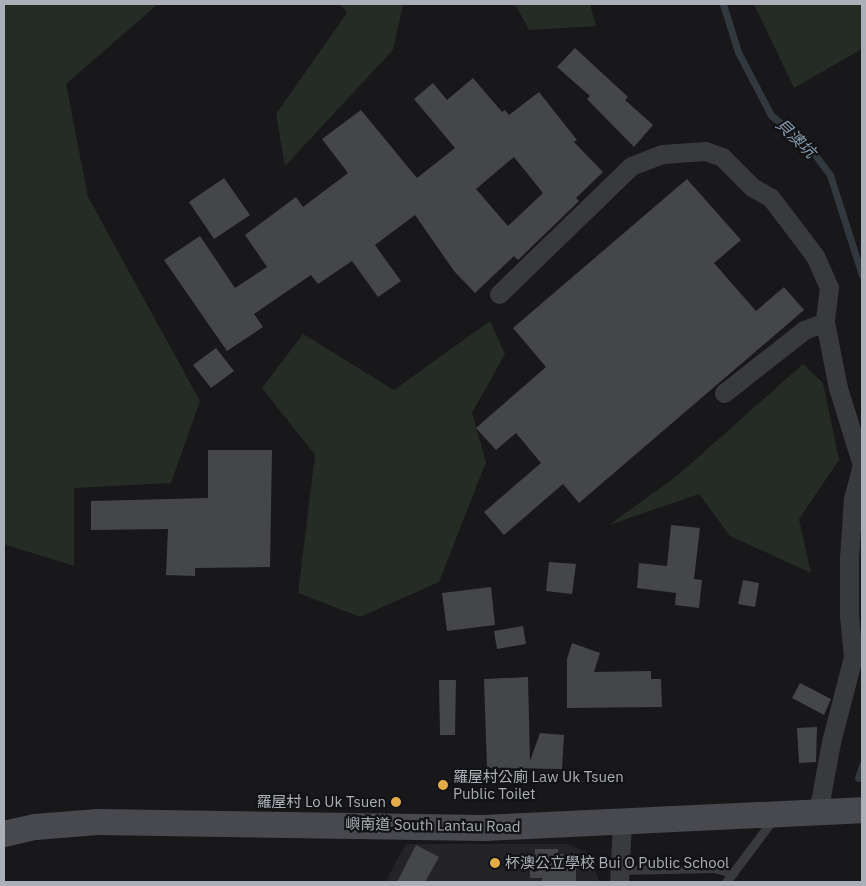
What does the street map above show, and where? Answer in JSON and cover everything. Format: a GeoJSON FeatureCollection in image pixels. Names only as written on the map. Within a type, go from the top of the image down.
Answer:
{"type":"FeatureCollection","features":[{"type":"Feature","properties":{"kind":"main road","name":"嶼南道 South Lantau Road"},"geometry":{"type":"LineString","coordinates":[[4,834],[35,828],[98,822],[484,828],[622,823],[862,810]]}},
{"type":"Feature","properties":{"kind":"street"},"geometry":{"type":"LineString","coordinates":[[499,294],[631,166],[662,154],[705,151],[722,157],[752,187],[771,198],[815,256],[829,287],[825,322],[838,388],[862,465],[853,498],[848,558],[848,615],[853,657],[831,742],[818,813]]}},
{"type":"Feature","properties":{"kind":"street"},"geometry":{"type":"LineString","coordinates":[[724,393],[804,330],[825,322]]}},
{"type":"Feature","properties":{"kind":"street"},"geometry":{"type":"LineString","coordinates":[[619,876],[622,823]]}},
{"type":"Feature","properties":{"kind":"lane"},"geometry":{"type":"LineString","coordinates":[[726,882],[775,815]]}},
{"type":"Feature","properties":{"kind":"lane"},"geometry":{"type":"LineString","coordinates":[[619,876],[714,868],[733,873]]}},
{"type":"Feature","properties":{"kind":"shaded area"},"geometry":{"type":"Polygon","coordinates":[[[4,4],[158,4],[66,84],[88,197],[200,401],[171,483],[74,488],[74,566],[4,544],[4,4]]]}},
{"type":"Feature","properties":{"kind":"shaded area"},"geometry":{"type":"Polygon","coordinates":[[[340,4],[403,4],[393,50],[285,166],[276,114],[347,13],[340,4]]]}},
{"type":"Feature","properties":{"kind":"shaded area"},"geometry":{"type":"Polygon","coordinates":[[[515,4],[590,4],[596,26],[529,30],[515,4]]]}},
{"type":"Feature","properties":{"kind":"shaded area"},"geometry":{"type":"Polygon","coordinates":[[[754,4],[862,4],[862,49],[794,88],[754,4]]]}},
{"type":"Feature","properties":{"kind":"shaded area"},"geometry":{"type":"Polygon","coordinates":[[[490,321],[505,354],[472,413],[486,462],[439,582],[360,617],[298,593],[315,455],[262,388],[303,334],[394,390],[490,321]]]}},
{"type":"Feature","properties":{"kind":"shaded area"},"geometry":{"type":"Polygon","coordinates":[[[803,364],[823,383],[839,460],[799,519],[811,573],[730,536],[699,494],[609,525],[678,475],[803,364]]]}},
{"type":"Feature","properties":{"kind":"shaded area","name":"杯澳公立學校 Bui O Public School"},"geometry":{"type":"Polygon","coordinates":[[[406,844],[567,844],[585,851],[592,858],[599,882],[385,882],[406,844]]]}},
{"type":"Feature","properties":{"kind":"building"},"geometry":{"type":"Polygon","coordinates":[[[575,48],[628,97],[625,100],[653,125],[634,147],[587,99],[590,96],[557,67],[575,48]]]}},
{"type":"Feature","properties":{"kind":"building"},"geometry":{"type":"Polygon","coordinates":[[[473,78],[502,112],[505,110],[509,115],[539,92],[577,140],[574,142],[603,172],[576,198],[579,201],[518,260],[514,256],[475,293],[454,271],[415,215],[375,245],[401,281],[378,297],[352,261],[318,284],[311,275],[254,314],[263,327],[227,351],[164,260],[200,236],[235,288],[267,267],[245,235],[296,197],[303,207],[348,173],[322,139],[361,110],[417,178],[455,148],[414,99],[433,83],[447,100],[473,78]],[[514,157],[476,189],[508,226],[543,193],[514,157]]]}},
{"type":"Feature","properties":{"kind":"building"},"geometry":{"type":"Polygon","coordinates":[[[224,178],[250,215],[214,239],[189,202],[224,178]]]}},
{"type":"Feature","properties":{"kind":"building"},"geometry":{"type":"Polygon","coordinates":[[[687,179],[741,240],[714,263],[756,311],[784,287],[804,310],[579,503],[563,484],[504,535],[484,512],[541,463],[516,433],[496,450],[476,428],[546,367],[513,328],[687,179]]]}},
{"type":"Feature","properties":{"kind":"building"},"geometry":{"type":"Polygon","coordinates":[[[216,348],[234,371],[211,388],[193,365],[216,348]]]}},
{"type":"Feature","properties":{"kind":"building"},"geometry":{"type":"Polygon","coordinates":[[[208,450],[272,450],[270,567],[195,568],[195,576],[166,575],[168,529],[91,530],[91,501],[208,498],[208,450]]]}},
{"type":"Feature","properties":{"kind":"building"},"geometry":{"type":"Polygon","coordinates":[[[671,525],[700,528],[694,579],[702,580],[699,608],[675,605],[676,593],[637,588],[639,563],[667,566],[671,525]]]}},
{"type":"Feature","properties":{"kind":"building"},"geometry":{"type":"Polygon","coordinates":[[[549,562],[576,564],[572,594],[546,591],[549,562]]]}},
{"type":"Feature","properties":{"kind":"building"},"geometry":{"type":"Polygon","coordinates":[[[743,580],[759,583],[755,607],[738,604],[743,580]]]}},
{"type":"Feature","properties":{"kind":"building"},"geometry":{"type":"Polygon","coordinates":[[[491,587],[495,625],[447,631],[442,593],[491,587]]]}},
{"type":"Feature","properties":{"kind":"building"},"geometry":{"type":"Polygon","coordinates":[[[523,626],[526,644],[497,649],[494,631],[523,626]]]}},
{"type":"Feature","properties":{"kind":"building"},"geometry":{"type":"Polygon","coordinates":[[[572,643],[600,653],[594,672],[651,671],[651,679],[661,679],[662,707],[567,708],[567,659],[572,643]]]}},
{"type":"Feature","properties":{"kind":"building"},"geometry":{"type":"Polygon","coordinates":[[[528,677],[530,761],[540,733],[564,735],[562,769],[487,768],[484,679],[528,677]]]}},
{"type":"Feature","properties":{"kind":"building"},"geometry":{"type":"Polygon","coordinates":[[[439,680],[456,680],[455,735],[440,735],[439,680]]]}},
{"type":"Feature","properties":{"kind":"building"},"geometry":{"type":"Polygon","coordinates":[[[800,683],[831,699],[824,715],[792,698],[800,683]]]}},
{"type":"Feature","properties":{"kind":"building"},"geometry":{"type":"Polygon","coordinates":[[[817,727],[816,762],[799,763],[797,728],[817,727]]]}},
{"type":"Feature","properties":{"kind":"building"},"geometry":{"type":"Polygon","coordinates":[[[416,845],[439,857],[425,882],[397,882],[416,845]]]}},
{"type":"Feature","properties":{"kind":"building"},"geometry":{"type":"Polygon","coordinates":[[[535,849],[558,849],[558,854],[576,854],[576,882],[542,882],[542,878],[530,878],[530,854],[535,854],[535,849]]]}},
{"type":"Feature","properties":{"kind":"waterway","name":"貝澳坑"},"geometry":{"type":"LineString","coordinates":[[723,4],[738,52],[771,115],[809,147],[830,175],[862,275]]}},
{"type":"Feature","properties":{"kind":"waterway","name":"貝澳坑"},"geometry":{"type":"LineString","coordinates":[[858,778],[862,766]]}},
{"type":"Feature","properties":{"kind":"place","name":"羅屋村公廁 Law Uk Tsuen Public Toilet"},"geometry":{"type":"Point","coordinates":[443,785]}},
{"type":"Feature","properties":{"kind":"place","name":"羅屋村 Lo Uk Tsuen"},"geometry":{"type":"Point","coordinates":[396,802]}},
{"type":"Feature","properties":{"kind":"place","name":"杯澳公立學校 Bui O Public School"},"geometry":{"type":"Point","coordinates":[495,863]}}]}
